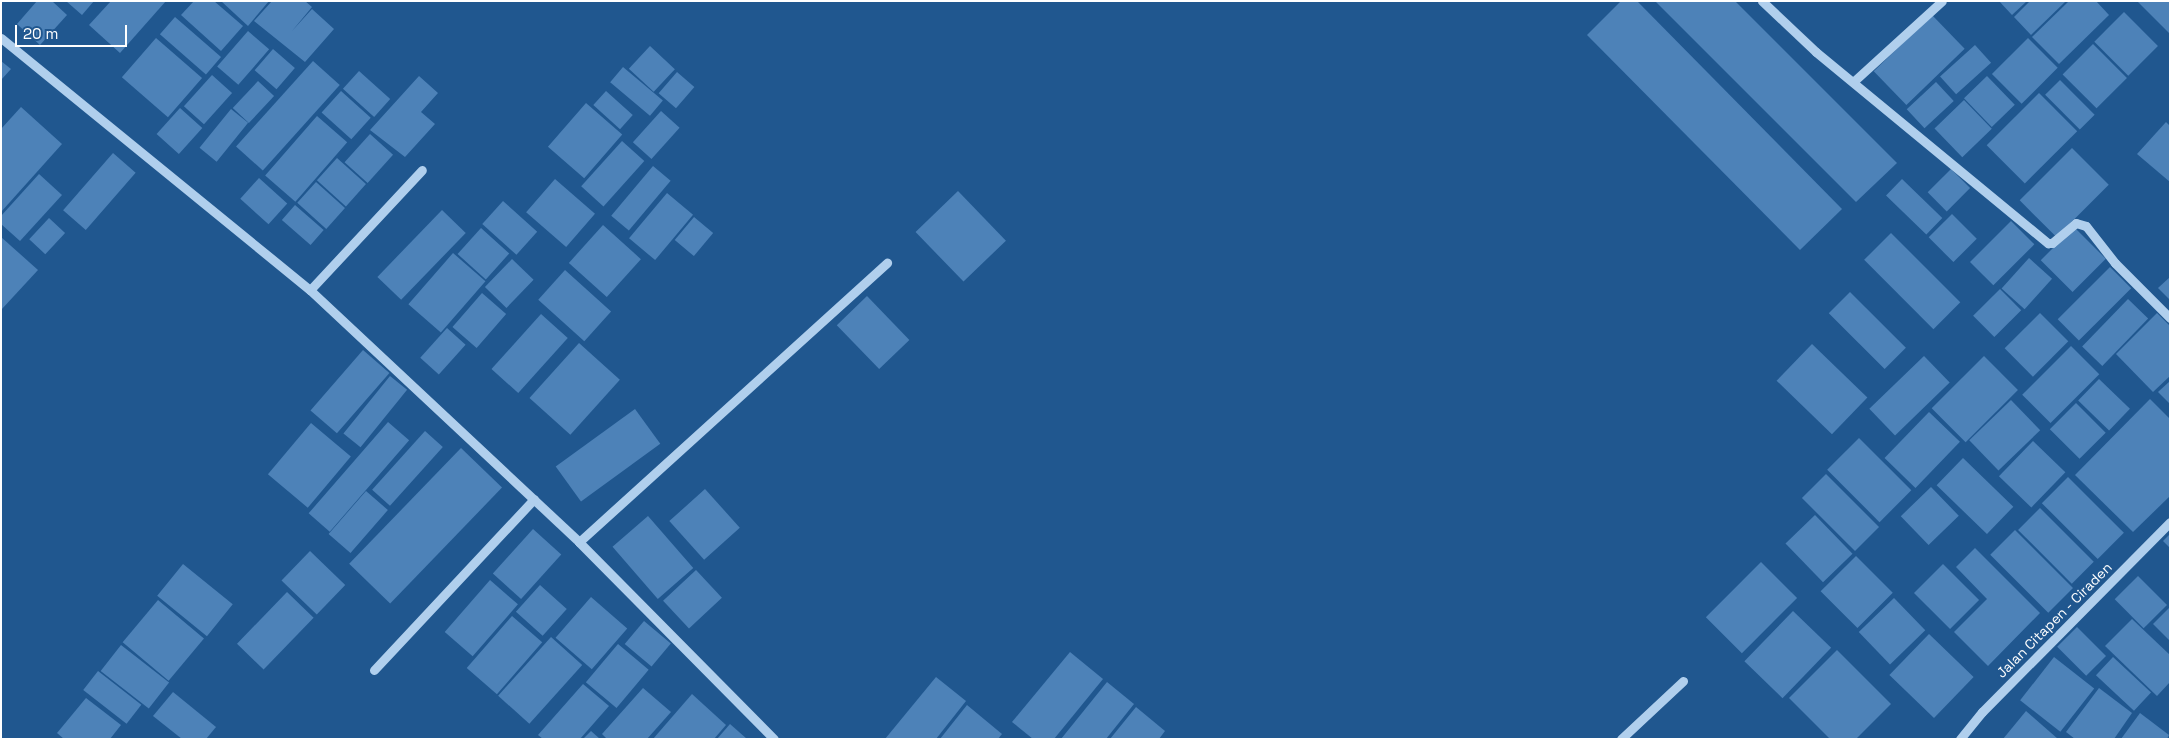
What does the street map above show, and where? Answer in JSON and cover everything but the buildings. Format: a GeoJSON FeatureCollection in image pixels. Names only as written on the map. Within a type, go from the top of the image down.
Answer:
{"type":"FeatureCollection","features":[{"type":"Feature","properties":{"kind":"street"},"geometry":{"type":"LineString","coordinates":[[1762,1],[1853,82],[2048,243],[2052,243],[2076,223],[2086,226],[2115,263],[2170,318]]}},
{"type":"Feature","properties":{"kind":"street"},"geometry":{"type":"LineString","coordinates":[[1853,82],[1942,1]]}},
{"type":"Feature","properties":{"kind":"street"},"geometry":{"type":"LineString","coordinates":[[1,38],[310,290],[579,542],[774,739]]}},
{"type":"Feature","properties":{"kind":"street"},"geometry":{"type":"LineString","coordinates":[[310,290],[422,170]]}},
{"type":"Feature","properties":{"kind":"street"},"geometry":{"type":"LineString","coordinates":[[579,542],[888,263]]}},
{"type":"Feature","properties":{"kind":"street"},"geometry":{"type":"LineString","coordinates":[[374,670],[534,499]]}},
{"type":"Feature","properties":{"kind":"street","name":"Jalan Citapen - Ciraden"},"geometry":{"type":"LineString","coordinates":[[1960,739],[1982,712],[2170,522]]}},
{"type":"Feature","properties":{"kind":"street"},"geometry":{"type":"LineString","coordinates":[[1621,739],[1683,681]]}}]}
